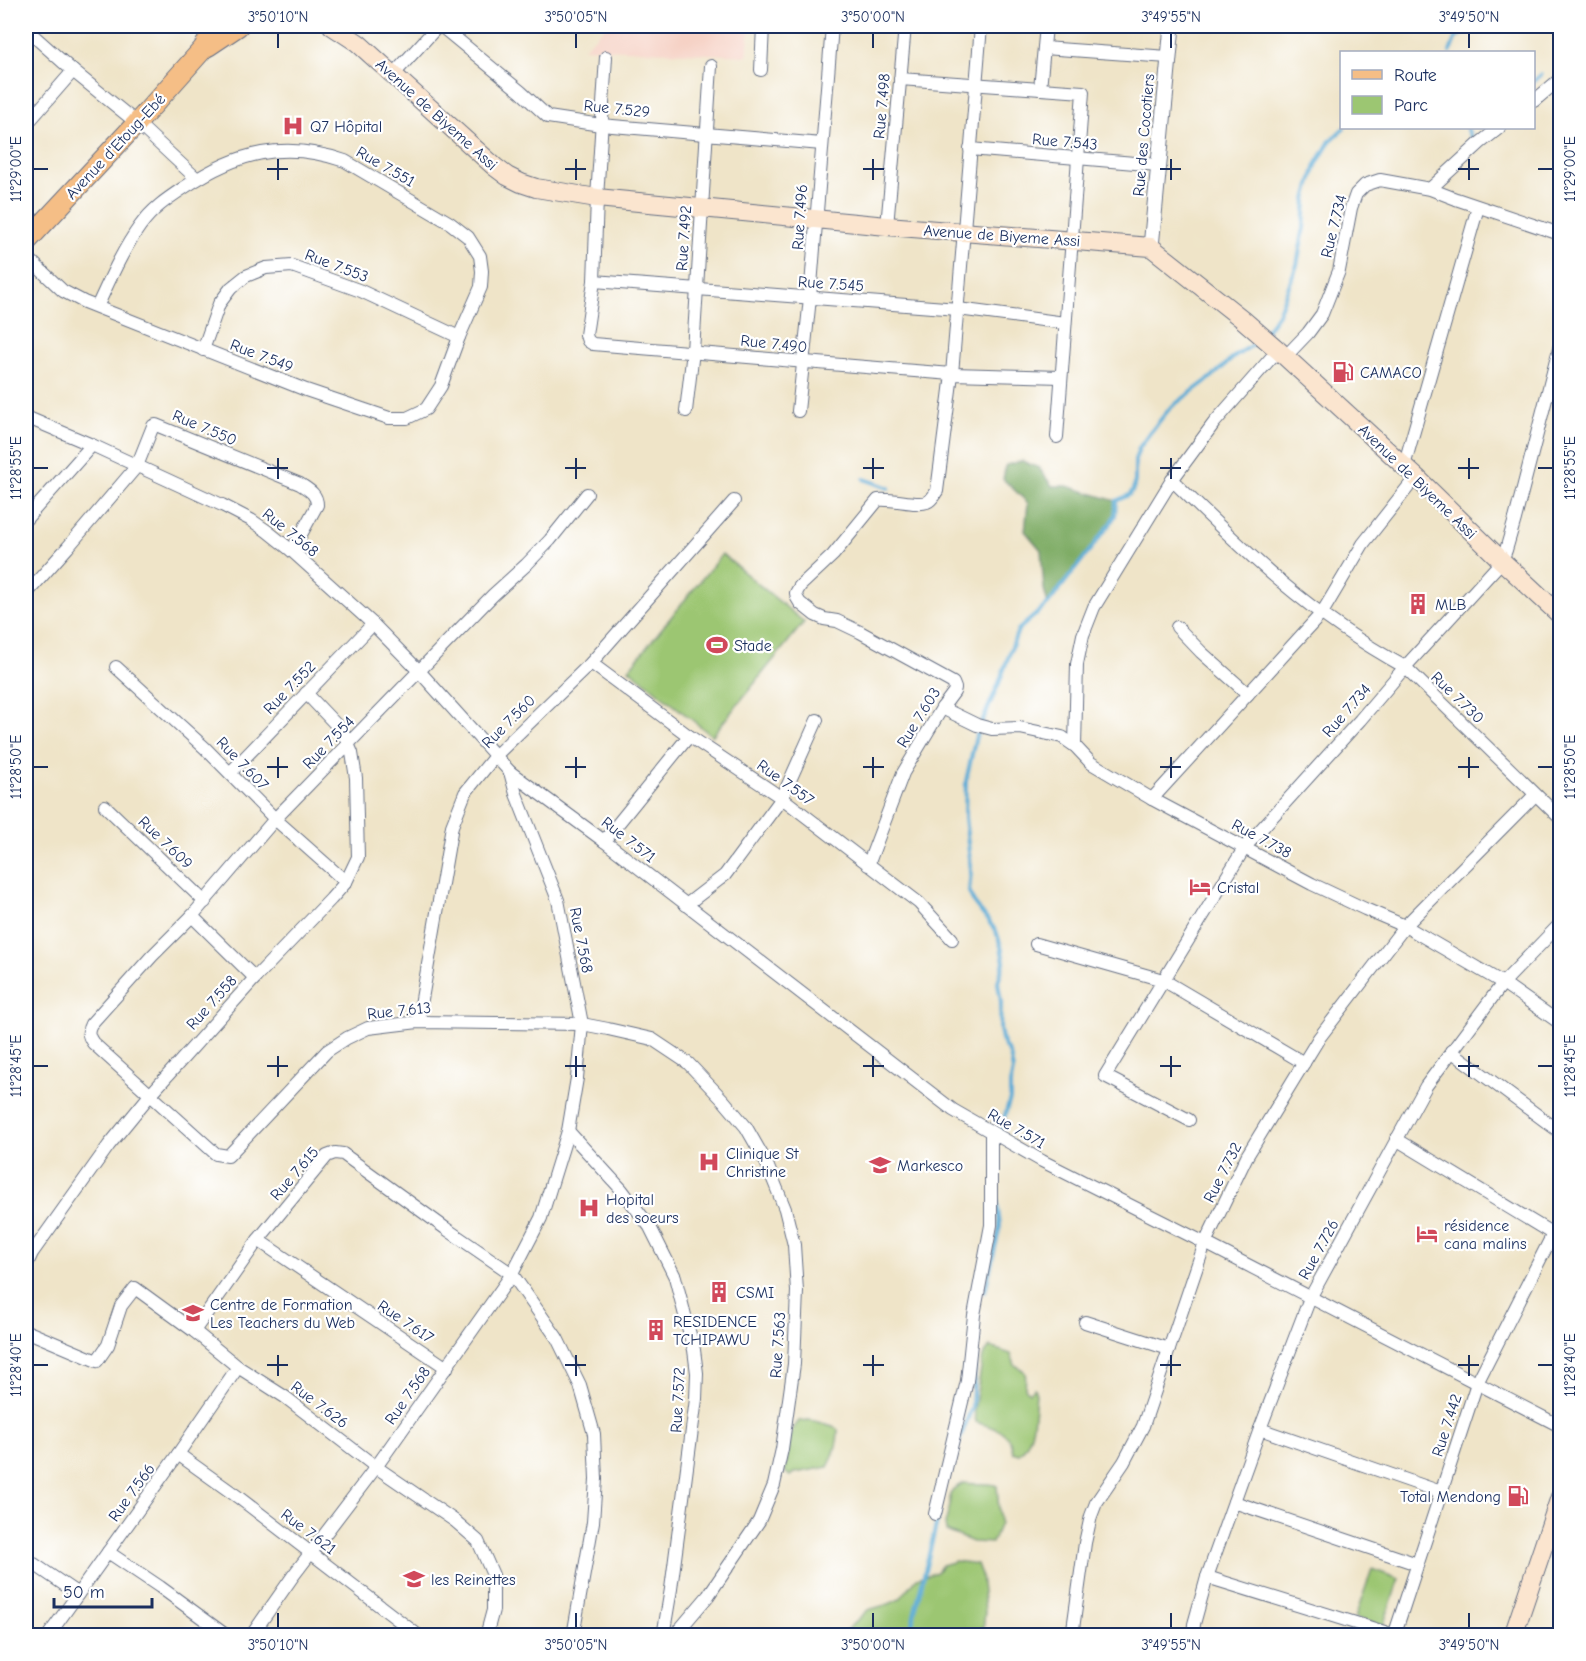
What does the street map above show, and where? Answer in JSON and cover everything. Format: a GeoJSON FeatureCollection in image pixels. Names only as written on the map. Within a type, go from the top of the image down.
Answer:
{"type":"FeatureCollection","features":[{"type":"Feature","properties":{"kind":"main road"},"geometry":{"type":"LineString","coordinates":[[203,49],[217,26]]}},
{"type":"Feature","properties":{"kind":"main road"},"geometry":{"type":"LineString","coordinates":[[203,49],[238,26]]}},
{"type":"Feature","properties":{"kind":"main road","name":"Avenue de Biyeme Assi"},"geometry":{"type":"LineString","coordinates":[[332,26],[358,43],[495,167],[507,176],[536,188],[597,198],[702,209],[1151,247],[1282,353],[1410,471],[1560,615]]}},
{"type":"Feature","properties":{"kind":"main road","name":"Avenue de Biyeme Assi"},"geometry":{"type":"LineString","coordinates":[[345,26],[358,43]]}},
{"type":"Feature","properties":{"kind":"main road","name":"Avenue d'Etoug-Ebé"},"geometry":{"type":"LineString","coordinates":[[26,242],[203,49]]}},
{"type":"Feature","properties":{"kind":"main road"},"geometry":{"type":"LineString","coordinates":[[1513,1635],[1560,1497]]}},
{"type":"Feature","properties":{"kind":"street"},"geometry":{"type":"LineString","coordinates":[[393,75],[440,26]]}},
{"type":"Feature","properties":{"kind":"street","name":"Rue 7.529"},"geometry":{"type":"LineString","coordinates":[[440,26],[548,117],[822,144]]}},
{"type":"Feature","properties":{"kind":"street"},"geometry":{"type":"LineString","coordinates":[[761,70],[763,26]]}},
{"type":"Feature","properties":{"kind":"street","name":"Rue 7.496"},"geometry":{"type":"LineString","coordinates":[[798,411],[810,298],[832,26]]}},
{"type":"Feature","properties":{"kind":"street","name":"Rue 7.498"},"geometry":{"type":"LineString","coordinates":[[887,226],[905,26]]}},
{"type":"Feature","properties":{"kind":"street"},"geometry":{"type":"LineString","coordinates":[[952,374],[981,26]]}},
{"type":"Feature","properties":{"kind":"street"},"geometry":{"type":"LineString","coordinates":[[1040,89],[1046,26]]}},
{"type":"Feature","properties":{"kind":"street","name":"Rue des Cocotiers"},"geometry":{"type":"LineString","coordinates":[[1151,247],[1172,26]]}},
{"type":"Feature","properties":{"kind":"street"},"geometry":{"type":"LineString","coordinates":[[26,29],[198,178]]}},
{"type":"Feature","properties":{"kind":"street"},"geometry":{"type":"LineString","coordinates":[[1044,48],[1168,57]]}},
{"type":"Feature","properties":{"kind":"street","name":"Rue 7.490"},"geometry":{"type":"LineString","coordinates":[[606,57],[594,281],[586,335],[588,341],[593,344],[693,351],[803,363],[952,374],[1061,377]]}},
{"type":"Feature","properties":{"kind":"street","name":"Rue 7.492"},"geometry":{"type":"LineString","coordinates":[[686,411],[693,351],[711,66]]}},
{"type":"Feature","properties":{"kind":"street"},"geometry":{"type":"LineString","coordinates":[[26,125],[73,71]]}},
{"type":"Feature","properties":{"kind":"street"},"geometry":{"type":"LineString","coordinates":[[900,79],[1083,92],[1057,437]]}},
{"type":"Feature","properties":{"kind":"street"},"geometry":{"type":"LineString","coordinates":[[1535,99],[1560,79]]}},
{"type":"Feature","properties":{"kind":"street"},"geometry":{"type":"LineString","coordinates":[[1430,189],[1498,129]]}},
{"type":"Feature","properties":{"kind":"street","name":"Rue 7.543"},"geometry":{"type":"LineString","coordinates":[[970,149],[1158,165]]}},
{"type":"Feature","properties":{"kind":"street","name":"Rue 7.551"},"geometry":{"type":"LineString","coordinates":[[97,307],[123,250],[158,205],[198,178],[248,155],[301,150],[328,154],[345,161],[450,223],[468,237],[480,256],[481,287],[459,337]]}},
{"type":"Feature","properties":{"kind":"street","name":"Rue 7.734"},"geometry":{"type":"LineString","coordinates":[[1075,746],[1077,664],[1083,635],[1095,607],[1172,480],[1214,423],[1282,353],[1308,333],[1322,314],[1339,271],[1351,208],[1356,194],[1365,185],[1380,180],[1430,189],[1560,234]]}},
{"type":"Feature","properties":{"kind":"street"},"geometry":{"type":"LineString","coordinates":[[1152,800],[1322,613],[1410,471],[1478,207]]}},
{"type":"Feature","properties":{"kind":"street","name":"Rue 7.549"},"geometry":{"type":"LineString","coordinates":[[26,256],[63,291],[97,307],[306,390],[389,418],[407,418],[426,409],[441,386],[459,337]]}},
{"type":"Feature","properties":{"kind":"street","name":"Rue 7.553"},"geometry":{"type":"LineString","coordinates":[[203,350],[219,304],[231,288],[246,276],[266,268],[292,266],[361,291],[459,337]]}},
{"type":"Feature","properties":{"kind":"street","name":"Rue 7.545"},"geometry":{"type":"LineString","coordinates":[[594,281],[957,309],[1065,323]]}},
{"type":"Feature","properties":{"kind":"street","name":"Rue 7.734"},"geometry":{"type":"LineString","coordinates":[[1190,1120],[1105,1076],[1245,847],[1502,561],[1560,345]]}},
{"type":"Feature","properties":{"kind":"street","name":"Rue 7.603"},"geometry":{"type":"LineString","coordinates":[[868,865],[903,773],[954,692],[953,683],[860,632],[837,621],[824,620],[815,615],[800,603],[796,593],[800,586],[833,555],[878,500],[924,503],[930,501],[937,491],[952,374]]}},
{"type":"Feature","properties":{"kind":"street","name":"Rue 7.568"},"geometry":{"type":"LineString","coordinates":[[26,417],[138,466],[251,520],[292,551],[373,624],[419,670],[510,772],[519,803],[558,900],[582,1024],[577,1078],[568,1131],[541,1218],[512,1274],[376,1467],[251,1635]]}},
{"type":"Feature","properties":{"kind":"street","name":"Rue 7.550"},"geometry":{"type":"LineString","coordinates":[[26,594],[138,466],[153,426],[159,425],[300,484],[314,494],[317,505],[292,551]]}},
{"type":"Feature","properties":{"kind":"street"},"geometry":{"type":"LineString","coordinates":[[26,519],[92,445]]}},
{"type":"Feature","properties":{"kind":"street","name":"Rue 7.730"},"geometry":{"type":"LineString","coordinates":[[1172,480],[1265,568],[1322,613],[1405,667],[1560,818]]}},
{"type":"Feature","properties":{"kind":"street","name":"Rue 7.554"},"geometry":{"type":"LineString","coordinates":[[150,1095],[93,1043],[89,1038],[88,1030],[91,1024],[152,956],[205,902],[275,819],[493,595],[534,557],[587,494]]}},
{"type":"Feature","properties":{"kind":"street","name":"Rue 7.560"},"geometry":{"type":"LineString","coordinates":[[418,1022],[452,826],[465,793],[495,756],[591,663],[734,501]]}},
{"type":"Feature","properties":{"kind":"street","name":"Rue 7.552"},"geometry":{"type":"LineString","coordinates":[[230,773],[373,624]]}},
{"type":"Feature","properties":{"kind":"street"},"geometry":{"type":"LineString","coordinates":[[1177,627],[1248,694]]}},
{"type":"Feature","properties":{"kind":"street","name":"Rue 7.557"},"geometry":{"type":"LineString","coordinates":[[591,663],[689,736],[782,798],[919,903],[952,939]]}},
{"type":"Feature","properties":{"kind":"street","name":"Rue 7.607"},"geometry":{"type":"LineString","coordinates":[[117,667],[205,748],[275,819],[346,882]]}},
{"type":"Feature","properties":{"kind":"street"},"geometry":{"type":"LineString","coordinates":[[306,693],[343,732],[349,744]]}},
{"type":"Feature","properties":{"kind":"street","name":"Rue 7.738"},"geometry":{"type":"LineString","coordinates":[[942,708],[977,725],[992,729],[1020,728],[1062,737],[1075,746],[1091,763],[1152,800],[1312,884],[1406,927],[1503,983],[1560,1023]]}},
{"type":"Feature","properties":{"kind":"street"},"geometry":{"type":"LineString","coordinates":[[686,905],[725,875],[782,798],[817,720]]}},
{"type":"Feature","properties":{"kind":"street"},"geometry":{"type":"LineString","coordinates":[[604,841],[689,736]]}},
{"type":"Feature","properties":{"kind":"street","name":"Rue 7.558"},"geometry":{"type":"LineString","coordinates":[[26,1266],[32,1253],[109,1145],[150,1095],[255,978],[346,882],[358,857],[356,778],[349,744]]}},
{"type":"Feature","properties":{"kind":"street","name":"Rue 7.571"},"geometry":{"type":"LineString","coordinates":[[510,772],[604,841],[953,1110],[1042,1161],[1560,1426]]}},
{"type":"Feature","properties":{"kind":"street","name":"Rue 7.732"},"geometry":{"type":"LineString","coordinates":[[1072,1635],[1091,1515],[1143,1426],[1205,1243],[1247,1156],[1319,1038],[1406,927],[1535,795]]}},
{"type":"Feature","properties":{"kind":"street","name":"Rue 7.609"},"geometry":{"type":"LineString","coordinates":[[105,806],[205,902]]}},
{"type":"Feature","properties":{"kind":"street"},"geometry":{"type":"LineString","coordinates":[[192,916],[255,978]]}},
{"type":"Feature","properties":{"kind":"street","name":"Rue 7.726"},"geometry":{"type":"LineString","coordinates":[[1193,1635],[1207,1577],[1310,1298],[1426,1086],[1503,983],[1560,924]]}},
{"type":"Feature","properties":{"kind":"street"},"geometry":{"type":"LineString","coordinates":[[1036,944],[1164,980],[1304,1063]]}},
{"type":"Feature","properties":{"kind":"street","name":"Rue 7.613"},"geometry":{"type":"LineString","coordinates":[[150,1095],[216,1154],[228,1156],[327,1051],[368,1028],[418,1022],[582,1024]]}},
{"type":"Feature","properties":{"kind":"street","name":"Rue 7.563"},"geometry":{"type":"LineString","coordinates":[[582,1024],[652,1039],[688,1063],[746,1127],[766,1162],[785,1209],[794,1245],[797,1291],[794,1364],[782,1449],[774,1485],[759,1521],[708,1596],[674,1635]]}},
{"type":"Feature","properties":{"kind":"street"},"geometry":{"type":"LineString","coordinates":[[1451,1051],[1560,1132]]}},
{"type":"Feature","properties":{"kind":"street","name":"Rue 7.572"},"geometry":{"type":"LineString","coordinates":[[568,1131],[622,1190],[650,1227],[675,1277],[694,1350],[697,1373],[696,1400],[663,1635]]}},
{"type":"Feature","properties":{"kind":"street"},"geometry":{"type":"LineString","coordinates":[[935,1514],[967,1381],[974,1315],[991,1225],[991,1132]]}},
{"type":"Feature","properties":{"kind":"street","name":"Rue 7.442"},"geometry":{"type":"LineString","coordinates":[[1394,1635],[1477,1383],[1553,1234],[1396,1139]]}},
{"type":"Feature","properties":{"kind":"street","name":"Rue 7.615"},"geometry":{"type":"LineString","coordinates":[[194,1331],[258,1240],[327,1156],[335,1153],[343,1154],[512,1274]]}},
{"type":"Feature","properties":{"kind":"street","name":"Rue 7.617"},"geometry":{"type":"LineString","coordinates":[[258,1240],[447,1368]]}},
{"type":"Feature","properties":{"kind":"street"},"geometry":{"type":"LineString","coordinates":[[512,1274],[557,1338],[580,1385],[594,1434],[596,1479],[593,1522],[573,1635]]}},
{"type":"Feature","properties":{"kind":"street","name":"Rue 7.626"},"geometry":{"type":"LineString","coordinates":[[26,1331],[97,1361],[108,1345],[121,1306],[135,1288],[238,1367],[285,1397],[376,1467],[455,1521],[478,1541],[493,1575],[493,1610],[486,1635]]}},
{"type":"Feature","properties":{"kind":"street"},"geometry":{"type":"LineString","coordinates":[[1085,1322],[1169,1349]]}},
{"type":"Feature","properties":{"kind":"street","name":"Rue 7.566"},"geometry":{"type":"LineString","coordinates":[[48,1635],[238,1367]]}},
{"type":"Feature","properties":{"kind":"street"},"geometry":{"type":"LineString","coordinates":[[1260,1429],[1441,1492]]}},
{"type":"Feature","properties":{"kind":"street","name":"Rue 7.621"},"geometry":{"type":"LineString","coordinates":[[178,1454],[418,1635]]}},
{"type":"Feature","properties":{"kind":"street"},"geometry":{"type":"LineString","coordinates":[[1234,1502],[1417,1564]]}},
{"type":"Feature","properties":{"kind":"street"},"geometry":{"type":"LineString","coordinates":[[108,1552],[227,1635]]}},
{"type":"Feature","properties":{"kind":"street"},"geometry":{"type":"LineString","coordinates":[[26,1568],[34,1564],[78,1594]]}},
{"type":"Feature","properties":{"kind":"street"},"geometry":{"type":"LineString","coordinates":[[1207,1577],[1394,1635]]}},
{"type":"Feature","properties":{"kind":"shaded area"},"geometry":{"type":"Polygon","coordinates":[[[606,26],[750,26],[747,56],[584,48],[606,26]]]}},
{"type":"Feature","properties":{"kind":"green space"},"geometry":{"type":"Polygon","coordinates":[[[1022,461],[1039,468],[1052,486],[1067,486],[1116,501],[1115,515],[1110,524],[1048,604],[1044,589],[1041,550],[1025,531],[1028,503],[1003,479],[1006,465],[1022,461]]]}},
{"type":"Feature","properties":{"kind":"green space","name":"Stade"},"geometry":{"type":"Polygon","coordinates":[[[722,554],[804,622],[712,736],[629,669],[722,554]]]}},
{"type":"Feature","properties":{"kind":"green space"},"geometry":{"type":"Polygon","coordinates":[[[990,1347],[1011,1354],[1015,1365],[1025,1374],[1025,1388],[1029,1392],[1034,1388],[1036,1394],[1031,1435],[1024,1449],[1018,1454],[1013,1452],[1005,1434],[976,1422],[974,1411],[983,1356],[990,1347]]]}},
{"type":"Feature","properties":{"kind":"green space"},"geometry":{"type":"Polygon","coordinates":[[[810,1420],[833,1426],[838,1430],[834,1454],[828,1467],[790,1476],[785,1472],[792,1430],[799,1421],[810,1420]]]}},
{"type":"Feature","properties":{"kind":"green space"},"geometry":{"type":"Polygon","coordinates":[[[963,1483],[997,1486],[1000,1523],[992,1543],[973,1542],[946,1531],[950,1494],[953,1489],[963,1483]]]}},
{"type":"Feature","properties":{"kind":"green space"},"geometry":{"type":"Polygon","coordinates":[[[955,1561],[977,1564],[981,1575],[985,1610],[983,1635],[841,1635],[868,1610],[900,1599],[917,1578],[937,1572],[942,1565],[955,1561]]]}},
{"type":"Feature","properties":{"kind":"green space"},"geometry":{"type":"Polygon","coordinates":[[[1372,1569],[1399,1579],[1383,1626],[1355,1618],[1372,1569]]]}},
{"type":"Feature","properties":{"kind":"waterway"},"geometry":{"type":"LineString","coordinates":[[1450,51],[1459,35],[1484,26]]}},
{"type":"Feature","properties":{"kind":"waterway"},"geometry":{"type":"LineString","coordinates":[[1535,80],[1541,75]]}},
{"type":"Feature","properties":{"kind":"waterway"},"geometry":{"type":"LineString","coordinates":[[1265,332],[1278,314],[1297,265],[1304,227],[1306,199],[1316,165],[1330,141],[1343,129]]}},
{"type":"Feature","properties":{"kind":"waterway"},"geometry":{"type":"LineString","coordinates":[[1467,129],[1474,144]]}},
{"type":"Feature","properties":{"kind":"waterway"},"geometry":{"type":"LineString","coordinates":[[999,1134],[1010,1099],[1013,1071],[1010,1054],[1003,1044],[1000,1029],[1001,1002],[998,982],[1004,962],[1001,946],[996,931],[974,903],[969,892],[971,870],[965,817],[966,781],[976,736],[999,683],[1018,630],[1048,604],[1110,524],[1115,515],[1116,501],[1129,495],[1133,490],[1135,460],[1139,448],[1170,408],[1234,357],[1258,341]]}},
{"type":"Feature","properties":{"kind":"waterway"},"geometry":{"type":"LineString","coordinates":[[864,479],[889,488]]}},
{"type":"Feature","properties":{"kind":"waterway"},"geometry":{"type":"LineString","coordinates":[[985,1291],[1000,1226],[997,1201]]}},
{"type":"Feature","properties":{"kind":"waterway"},"geometry":{"type":"LineString","coordinates":[[957,1446],[972,1407],[975,1357]]}},
{"type":"Feature","properties":{"kind":"waterway"},"geometry":{"type":"LineString","coordinates":[[909,1636],[938,1517]]}},
{"type":"Feature","properties":{"kind":"place","name":"Q7 Hôpital"},"geometry":{"type":"Point","coordinates":[293,126]}},
{"type":"Feature","properties":{"kind":"place","name":"CAMACO"},"geometry":{"type":"Point","coordinates":[1343,372]}},
{"type":"Feature","properties":{"kind":"place","name":"MLB"},"geometry":{"type":"Point","coordinates":[1418,604]}},
{"type":"Feature","properties":{"kind":"place","name":"Stade"},"geometry":{"type":"Point","coordinates":[717,645]}},
{"type":"Feature","properties":{"kind":"place","name":"Cristal"},"geometry":{"type":"Point","coordinates":[1200,887]}},
{"type":"Feature","properties":{"kind":"place","name":"Clinique St Christine"},"geometry":{"type":"Point","coordinates":[709,1162]}},
{"type":"Feature","properties":{"kind":"place","name":"Markesco"},"geometry":{"type":"Point","coordinates":[880,1165]}},
{"type":"Feature","properties":{"kind":"place","name":"Hopital des soeurs"},"geometry":{"type":"Point","coordinates":[589,1208]}},
{"type":"Feature","properties":{"kind":"place","name":"résidence cana malins"},"geometry":{"type":"Point","coordinates":[1427,1234]}},
{"type":"Feature","properties":{"kind":"place","name":"CSMI"},"geometry":{"type":"Point","coordinates":[719,1292]}},
{"type":"Feature","properties":{"kind":"place","name":"Centre de Formation Les Teachers du Web"},"geometry":{"type":"Point","coordinates":[193,1313]}},
{"type":"Feature","properties":{"kind":"place","name":"RESIDENCE TCHIPAWU"},"geometry":{"type":"Point","coordinates":[656,1330]}},
{"type":"Feature","properties":{"kind":"place","name":"Total Mendong"},"geometry":{"type":"Point","coordinates":[1518,1496]}},
{"type":"Feature","properties":{"kind":"place","name":"les Reinettes"},"geometry":{"type":"Point","coordinates":[414,1579]}}]}
